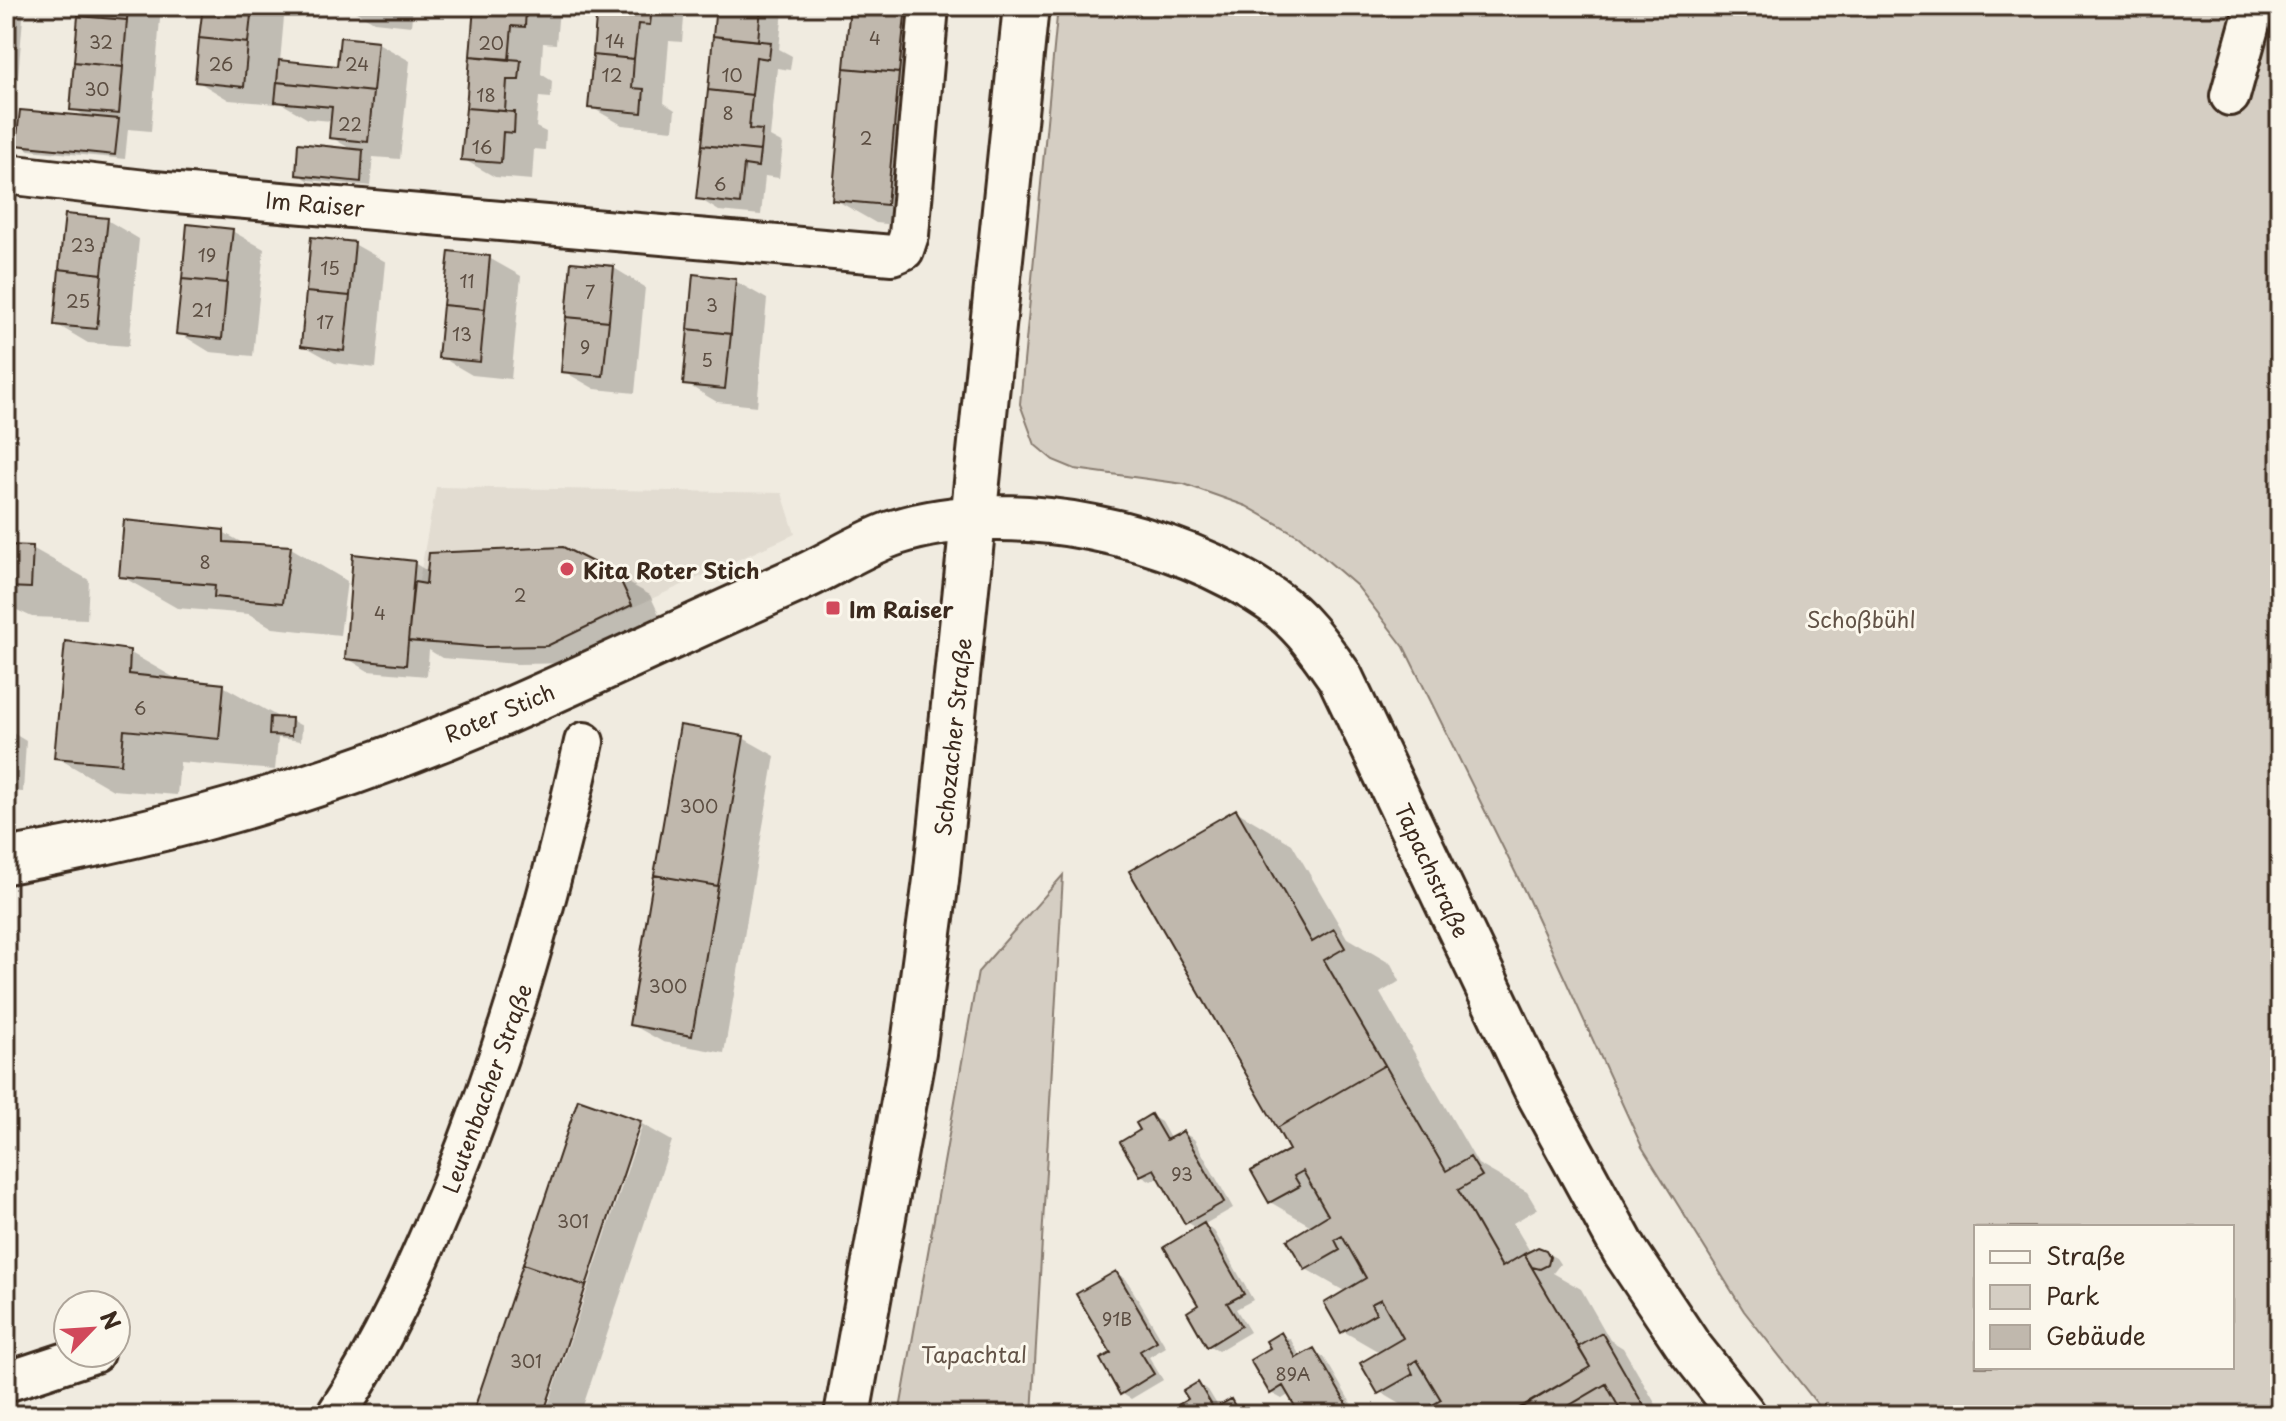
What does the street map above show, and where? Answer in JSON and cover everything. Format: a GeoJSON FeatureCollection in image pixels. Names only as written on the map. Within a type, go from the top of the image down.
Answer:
{"type":"FeatureCollection","features":[{"type":"Feature","properties":{"kind":"main road","name":"Schozacher Straße"},"geometry":{"type":"LineString","coordinates":[[847,1415],[913,1052],[976,518],[1026,6]]}},
{"type":"Feature","properties":{"kind":"main road","name":"Roter Stich"},"geometry":{"type":"LineString","coordinates":[[6,861],[184,822],[333,778],[478,724],[894,533],[976,518]]}},
{"type":"Feature","properties":{"kind":"main road","name":"Tapachstraße"},"geometry":{"type":"LineString","coordinates":[[976,518],[1061,523],[1156,545],[1236,578],[1275,602],[1305,629],[1340,677],[1536,1088],[1625,1251],[1689,1347],[1743,1415]]}},
{"type":"Feature","properties":{"kind":"street","name":"Im Raiser"},"geometry":{"type":"LineString","coordinates":[[6,174],[154,191],[892,255],[904,250],[909,235],[929,6]]}},
{"type":"Feature","properties":{"kind":"street"},"geometry":{"type":"LineString","coordinates":[[2230,96],[2255,6]]}},
{"type":"Feature","properties":{"kind":"street","name":"Leutenbacher Straße"},"geometry":{"type":"LineString","coordinates":[[336,1415],[385,1334],[426,1248],[509,1031],[549,896],[584,742]]}},
{"type":"Feature","properties":{"kind":"street"},"geometry":{"type":"LineString","coordinates":[[6,1382],[52,1367]]}},
{"type":"Feature","properties":{"kind":"shaded area","name":"Kita Roter Stich"},"geometry":{"type":"Polygon","coordinates":[[[436,487],[782,493],[795,534],[547,646],[408,641],[436,487]]]}},
{"type":"Feature","properties":{"kind":"green space","name":"Schoßbühl"},"geometry":{"type":"Polygon","coordinates":[[[1058,6],[2280,6],[2280,1415],[1826,1415],[1744,1311],[1642,1147],[1526,894],[1404,647],[1357,586],[1299,536],[1246,506],[1184,484],[1075,469],[1053,460],[1035,445],[1020,404],[1058,6]]]}},
{"type":"Feature","properties":{"kind":"green space","name":"Tapachtal"},"geometry":{"type":"Polygon","coordinates":[[[1063,875],[1032,1415],[899,1415],[978,972],[1063,875]]]}},
{"type":"Feature","properties":{"kind":"building"},"geometry":{"type":"Polygon","coordinates":[[[79,6],[128,6],[127,20],[78,16],[79,6]]]}},
{"type":"Feature","properties":{"kind":"building"},"geometry":{"type":"Polygon","coordinates":[[[203,6],[252,6],[248,43],[199,38],[203,6]]]}},
{"type":"Feature","properties":{"kind":"building"},"geometry":{"type":"Polygon","coordinates":[[[474,6],[526,8],[525,27],[512,26],[509,60],[470,56],[474,6]]]}},
{"type":"Feature","properties":{"kind":"building"},"geometry":{"type":"Polygon","coordinates":[[[597,6],[652,8],[650,25],[638,24],[634,59],[593,55],[597,6]]]}},
{"type":"Feature","properties":{"kind":"building"},"geometry":{"type":"Polygon","coordinates":[[[716,6],[761,6],[758,41],[713,36],[716,6]]]}},
{"type":"Feature","properties":{"kind":"building"},"geometry":{"type":"Polygon","coordinates":[[[850,6],[906,6],[899,73],[844,68],[850,6]]]}},
{"type":"Feature","properties":{"kind":"building"},"geometry":{"type":"Polygon","coordinates":[[[78,16],[127,20],[123,67],[74,62],[78,16]]]}},
{"type":"Feature","properties":{"kind":"building"},"geometry":{"type":"Polygon","coordinates":[[[713,36],[771,42],[769,59],[756,57],[752,95],[708,90],[713,36]]]}},
{"type":"Feature","properties":{"kind":"building"},"geometry":{"type":"Polygon","coordinates":[[[340,37],[378,41],[373,92],[277,82],[279,60],[337,66],[340,37]]]}},
{"type":"Feature","properties":{"kind":"building"},"geometry":{"type":"Polygon","coordinates":[[[199,38],[248,43],[244,87],[195,82],[199,38]]]}},
{"type":"Feature","properties":{"kind":"building"},"geometry":{"type":"Polygon","coordinates":[[[593,55],[634,59],[632,88],[644,89],[642,113],[588,108],[593,55]]]}},
{"type":"Feature","properties":{"kind":"building"},"geometry":{"type":"Polygon","coordinates":[[[470,56],[521,60],[519,80],[507,80],[505,111],[466,108],[470,56]]]}},
{"type":"Feature","properties":{"kind":"building"},"geometry":{"type":"Polygon","coordinates":[[[74,62],[123,67],[119,114],[70,110],[74,62]]]}},
{"type":"Feature","properties":{"kind":"building"},"geometry":{"type":"Polygon","coordinates":[[[844,68],[899,73],[887,205],[832,200],[844,68]]]}},
{"type":"Feature","properties":{"kind":"building"},"geometry":{"type":"Polygon","coordinates":[[[277,82],[373,92],[368,142],[329,138],[332,107],[275,102],[277,82]]]}},
{"type":"Feature","properties":{"kind":"building"},"geometry":{"type":"Polygon","coordinates":[[[708,90],[752,95],[749,129],[762,130],[760,151],[702,145],[708,90]]]}},
{"type":"Feature","properties":{"kind":"building"},"geometry":{"type":"Polygon","coordinates":[[[466,108],[515,112],[514,133],[503,132],[501,163],[461,160],[466,108]]]}},
{"type":"Feature","properties":{"kind":"building"},"geometry":{"type":"Polygon","coordinates":[[[20,110],[119,119],[115,155],[16,145],[20,110]]]}},
{"type":"Feature","properties":{"kind":"building"},"geometry":{"type":"Polygon","coordinates":[[[298,143],[363,150],[361,182],[296,175],[298,143]]]}},
{"type":"Feature","properties":{"kind":"building"},"geometry":{"type":"Polygon","coordinates":[[[702,145],[760,151],[758,167],[744,165],[740,204],[696,199],[702,145]]]}},
{"type":"Feature","properties":{"kind":"building"},"geometry":{"type":"Polygon","coordinates":[[[65,214],[108,218],[102,274],[59,269],[65,214]]]}},
{"type":"Feature","properties":{"kind":"building"},"geometry":{"type":"Polygon","coordinates":[[[187,224],[233,229],[227,283],[182,279],[187,224]]]}},
{"type":"Feature","properties":{"kind":"building"},"geometry":{"type":"Polygon","coordinates":[[[311,237],[355,242],[350,296],[306,292],[311,237]]]}},
{"type":"Feature","properties":{"kind":"building"},"geometry":{"type":"Polygon","coordinates":[[[449,251],[490,256],[485,309],[443,305],[449,251]]]}},
{"type":"Feature","properties":{"kind":"building"},"geometry":{"type":"Polygon","coordinates":[[[571,262],[614,266],[609,321],[566,317],[571,262]]]}},
{"type":"Feature","properties":{"kind":"building"},"geometry":{"type":"Polygon","coordinates":[[[59,269],[102,274],[97,329],[54,325],[59,269]]]}},
{"type":"Feature","properties":{"kind":"building"},"geometry":{"type":"Polygon","coordinates":[[[693,274],[736,279],[731,334],[688,329],[693,274]]]}},
{"type":"Feature","properties":{"kind":"building"},"geometry":{"type":"Polygon","coordinates":[[[182,279],[227,283],[222,339],[176,334],[182,279]]]}},
{"type":"Feature","properties":{"kind":"building"},"geometry":{"type":"Polygon","coordinates":[[[306,292],[350,296],[344,351],[301,346],[306,292]]]}},
{"type":"Feature","properties":{"kind":"building"},"geometry":{"type":"Polygon","coordinates":[[[443,305],[485,309],[480,362],[438,358],[443,305]]]}},
{"type":"Feature","properties":{"kind":"building"},"geometry":{"type":"Polygon","coordinates":[[[566,317],[609,321],[603,376],[561,372],[566,317]]]}},
{"type":"Feature","properties":{"kind":"building"},"geometry":{"type":"Polygon","coordinates":[[[688,329],[731,334],[725,389],[683,385],[688,329]]]}},
{"type":"Feature","properties":{"kind":"building"},"geometry":{"type":"Polygon","coordinates":[[[124,520],[224,530],[224,542],[291,546],[283,603],[214,597],[215,585],[119,577],[124,520]]]}},
{"type":"Feature","properties":{"kind":"building"},"geometry":{"type":"Polygon","coordinates":[[[6,545],[33,546],[31,588],[6,587],[6,545]]]}},
{"type":"Feature","properties":{"kind":"building"},"geometry":{"type":"Polygon","coordinates":[[[563,547],[618,575],[632,605],[547,646],[484,647],[408,641],[414,582],[426,584],[429,553],[563,547]]]}},
{"type":"Feature","properties":{"kind":"building"},"geometry":{"type":"Polygon","coordinates":[[[353,554],[415,561],[406,665],[345,659],[353,554]]]}},
{"type":"Feature","properties":{"kind":"building"},"geometry":{"type":"Polygon","coordinates":[[[65,641],[130,650],[129,674],[224,684],[219,739],[124,730],[121,764],[54,758],[65,641]]]}},
{"type":"Feature","properties":{"kind":"building"},"geometry":{"type":"Polygon","coordinates":[[[270,717],[292,718],[291,736],[269,735],[270,717]]]}},
{"type":"Feature","properties":{"kind":"building"},"geometry":{"type":"Polygon","coordinates":[[[680,725],[744,736],[718,886],[654,875],[680,725]]]}},
{"type":"Feature","properties":{"kind":"building"},"geometry":{"type":"Polygon","coordinates":[[[1236,809],[1312,942],[1334,929],[1345,948],[1324,960],[1385,1065],[1277,1128],[1129,871],[1236,809]]]}},
{"type":"Feature","properties":{"kind":"building"},"geometry":{"type":"Polygon","coordinates":[[[654,875],[718,886],[692,1036],[629,1025],[654,875]]]}},
{"type":"Feature","properties":{"kind":"building"},"geometry":{"type":"Polygon","coordinates":[[[1385,1065],[1446,1171],[1470,1157],[1482,1176],[1458,1190],[1502,1267],[1524,1254],[1590,1367],[1507,1415],[1415,1415],[1441,1400],[1417,1360],[1409,1365],[1413,1374],[1378,1394],[1360,1363],[1403,1338],[1381,1299],[1371,1304],[1376,1313],[1341,1333],[1324,1303],[1366,1278],[1342,1236],[1335,1240],[1340,1250],[1305,1270],[1287,1240],[1328,1215],[1303,1171],[1294,1176],[1300,1186],[1269,1203],[1251,1171],[1289,1150],[1277,1128],[1385,1065]]]}},
{"type":"Feature","properties":{"kind":"building"},"geometry":{"type":"Polygon","coordinates":[[[578,1099],[641,1121],[586,1286],[523,1264],[578,1099]]]}},
{"type":"Feature","properties":{"kind":"building"},"geometry":{"type":"Polygon","coordinates":[[[1151,1114],[1166,1140],[1183,1131],[1224,1202],[1185,1224],[1154,1169],[1140,1176],[1120,1142],[1140,1130],[1136,1123],[1151,1114]]]}},
{"type":"Feature","properties":{"kind":"building"},"geometry":{"type":"Polygon","coordinates":[[[1204,1223],[1244,1294],[1227,1303],[1241,1326],[1207,1347],[1187,1312],[1198,1305],[1164,1247],[1204,1223]]]}},
{"type":"Feature","properties":{"kind":"building"},"geometry":{"type":"Polygon","coordinates":[[[1538,1247],[1546,1250],[1550,1257],[1548,1265],[1540,1269],[1532,1267],[1524,1254],[1538,1247]]]}},
{"type":"Feature","properties":{"kind":"building"},"geometry":{"type":"Polygon","coordinates":[[[523,1264],[586,1286],[543,1415],[472,1415],[523,1264]]]}},
{"type":"Feature","properties":{"kind":"building"},"geometry":{"type":"Polygon","coordinates":[[[1116,1271],[1157,1341],[1140,1351],[1154,1374],[1120,1395],[1100,1359],[1111,1353],[1076,1294],[1116,1271]]]}},
{"type":"Feature","properties":{"kind":"building"},"geometry":{"type":"Polygon","coordinates":[[[1281,1332],[1296,1358],[1314,1348],[1353,1415],[1300,1415],[1283,1386],[1270,1394],[1250,1360],[1270,1348],[1266,1341],[1281,1332]]]}},
{"type":"Feature","properties":{"kind":"building"},"geometry":{"type":"Polygon","coordinates":[[[1602,1333],[1649,1415],[1623,1415],[1606,1384],[1553,1415],[1509,1415],[1590,1367],[1578,1347],[1602,1333]]]}},
{"type":"Feature","properties":{"kind":"building"},"geometry":{"type":"Polygon","coordinates":[[[1198,1382],[1214,1409],[1231,1399],[1240,1415],[1170,1415],[1168,1411],[1188,1399],[1183,1391],[1198,1382]]]}},
{"type":"Feature","properties":{"kind":"building"},"geometry":{"type":"Polygon","coordinates":[[[1606,1384],[1623,1415],[1553,1415],[1606,1384]]]}},
{"type":"Feature","properties":{"kind":"place","name":"Kita Roter Stich"},"geometry":{"type":"Point","coordinates":[567,569]}},
{"type":"Feature","properties":{"kind":"place","name":"Im Raiser"},"geometry":{"type":"Point","coordinates":[833,608]}}]}
